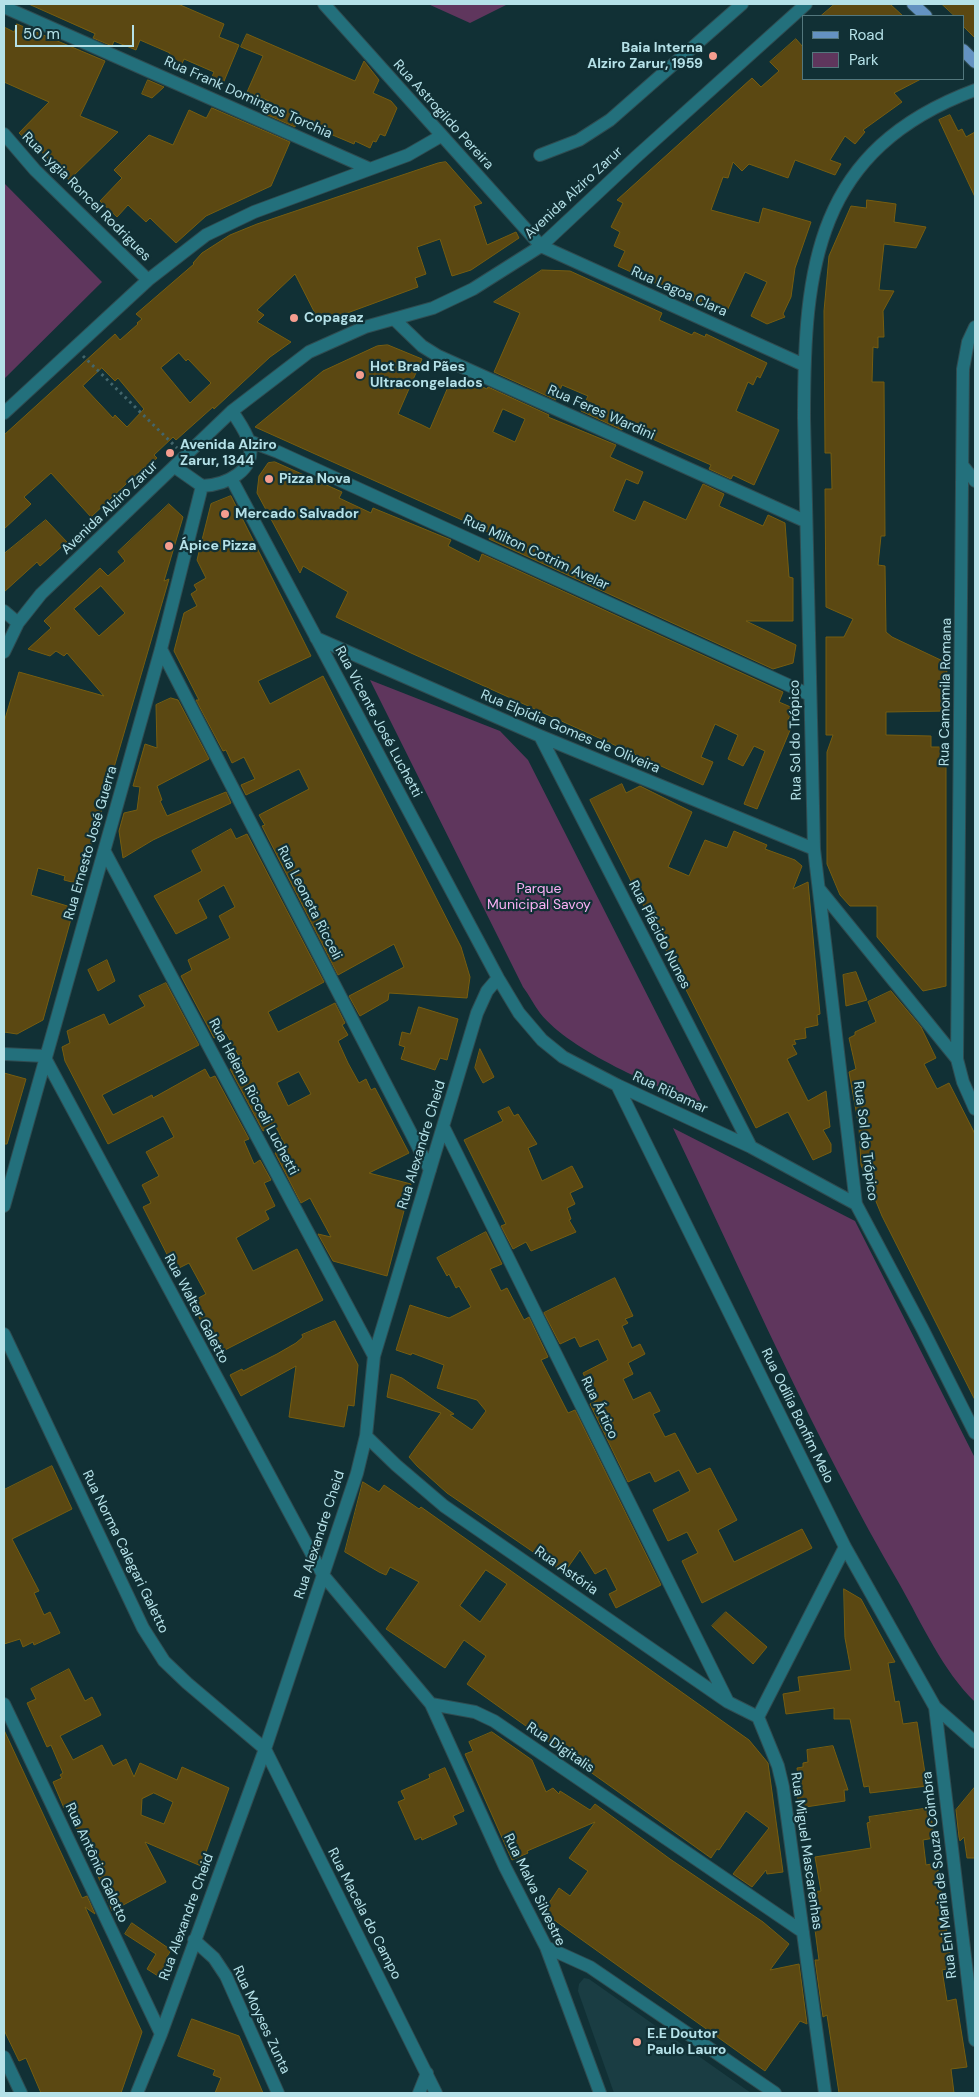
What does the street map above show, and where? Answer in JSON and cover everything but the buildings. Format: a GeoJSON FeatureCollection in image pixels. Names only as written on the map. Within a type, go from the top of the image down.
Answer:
{"type":"FeatureCollection","features":[{"type":"Feature","properties":{"kind":"main road"},"geometry":{"type":"LineString","coordinates":[[913,4],[925,15]]}},
{"type":"Feature","properties":{"kind":"main road"},"geometry":{"type":"LineString","coordinates":[[964,51],[975,62]]}},
{"type":"Feature","properties":{"kind":"street","name":"Rua Astrogildo Pereira"},"geometry":{"type":"LineString","coordinates":[[324,4],[541,246]]}},
{"type":"Feature","properties":{"kind":"street"},"geometry":{"type":"LineString","coordinates":[[540,155],[579,140],[610,120],[742,4]]}},
{"type":"Feature","properties":{"kind":"street","name":"Avenida Alziro Zarur"},"geometry":{"type":"LineString","coordinates":[[4,652],[18,623],[41,594],[232,411],[309,352],[365,327],[433,308],[473,289],[541,246],[805,4]]}},
{"type":"Feature","properties":{"kind":"street","name":"Rua Frank Domingos Torchia"},"geometry":{"type":"LineString","coordinates":[[4,7],[370,169]]}},
{"type":"Feature","properties":{"kind":"street","name":"Rua Sol do Trópico"},"geometry":{"type":"LineString","coordinates":[[975,90],[924,114],[901,128],[871,152],[833,207],[820,242],[809,305],[804,366],[805,521],[814,849],[856,1204],[975,1433]]}},
{"type":"Feature","properties":{"kind":"street","name":"Rua Lygia Roncel Rodrigues"},"geometry":{"type":"LineString","coordinates":[[4,134],[35,170],[148,280]]}},
{"type":"Feature","properties":{"kind":"street"},"geometry":{"type":"LineString","coordinates":[[4,413],[148,280],[206,235],[254,212],[408,155],[441,136]]}},
{"type":"Feature","properties":{"kind":"street","name":"Rua Lagoa Clara"},"geometry":{"type":"LineString","coordinates":[[541,246],[804,366]]}},
{"type":"Feature","properties":{"kind":"street","name":"Rua Feres Wardini"},"geometry":{"type":"LineString","coordinates":[[394,318],[418,343],[438,356],[805,521]]}},
{"type":"Feature","properties":{"kind":"street","name":"Rua Camomila Romana"},"geometry":{"type":"LineString","coordinates":[[957,1059],[963,369],[968,342],[975,327]]}},
{"type":"Feature","properties":{"kind":"street"},"geometry":{"type":"LineString","coordinates":[[175,467],[202,486],[223,484],[232,480],[248,460],[250,449],[249,441],[232,411]]}},
{"type":"Feature","properties":{"kind":"street","name":"Rua Milton Cotrim Avelar"},"geometry":{"type":"LineString","coordinates":[[249,441],[278,452],[810,695]]}},
{"type":"Feature","properties":{"kind":"street"},"geometry":{"type":"LineString","coordinates":[[963,466],[975,481]]}},
{"type":"Feature","properties":{"kind":"street","name":"Rua Vicente José Luchetti"},"geometry":{"type":"LineString","coordinates":[[232,480],[498,978]]}},
{"type":"Feature","properties":{"kind":"street","name":"Rua Ernesto José Guerra"},"geometry":{"type":"LineString","coordinates":[[4,1206],[44,1056],[105,852],[161,649],[202,486]]}},
{"type":"Feature","properties":{"kind":"street"},"geometry":{"type":"LineString","coordinates":[[4,611],[18,623]]}},
{"type":"Feature","properties":{"kind":"street","name":"Rua Elpídia Gomes de Oliveira"},"geometry":{"type":"LineString","coordinates":[[316,638],[540,736],[814,849]]}},
{"type":"Feature","properties":{"kind":"street","name":"Rua Leoneta Ricceli"},"geometry":{"type":"LineString","coordinates":[[161,649],[430,1170]]}},
{"type":"Feature","properties":{"kind":"street","name":"Rua Plácido Nunes"},"geometry":{"type":"LineString","coordinates":[[540,736],[751,1147]]}},
{"type":"Feature","properties":{"kind":"street","name":"Rua Helena Ricceli Luchetti"},"geometry":{"type":"LineString","coordinates":[[105,852],[374,1356]]}},
{"type":"Feature","properties":{"kind":"street"},"geometry":{"type":"LineString","coordinates":[[820,890],[957,1059],[975,1109]]}},
{"type":"Feature","properties":{"kind":"street","name":"Rua Ribamar"},"geometry":{"type":"LineString","coordinates":[[498,978],[519,1013],[542,1040],[563,1057],[617,1085],[751,1147],[856,1204]]}},
{"type":"Feature","properties":{"kind":"street","name":"Rua Alexandre Cheid"},"geometry":{"type":"LineString","coordinates":[[137,2093],[161,2034],[265,1748],[323,1575],[366,1436],[374,1356],[477,1013],[487,991],[498,978]]}},
{"type":"Feature","properties":{"kind":"street"},"geometry":{"type":"LineString","coordinates":[[4,1054],[44,1056]]}},
{"type":"Feature","properties":{"kind":"street","name":"Rua Walter Galetto"},"geometry":{"type":"LineString","coordinates":[[44,1056],[323,1575]]}},
{"type":"Feature","properties":{"kind":"street","name":"Rua Odília Bonfim Melo"},"geometry":{"type":"LineString","coordinates":[[617,1085],[845,1547],[935,1707],[975,1742]]}},
{"type":"Feature","properties":{"kind":"street","name":"Rua Ártico"},"geometry":{"type":"LineString","coordinates":[[444,1128],[728,1702]]}},
{"type":"Feature","properties":{"kind":"street","name":"Rua Norma Calegari Galetto"},"geometry":{"type":"LineString","coordinates":[[4,1334],[143,1628],[164,1661],[187,1683],[265,1748]]}},
{"type":"Feature","properties":{"kind":"street","name":"Rua Astória"},"geometry":{"type":"LineString","coordinates":[[366,1436],[396,1466],[444,1506],[728,1702],[758,1717]]}},
{"type":"Feature","properties":{"kind":"street"},"geometry":{"type":"LineString","coordinates":[[758,1717],[845,1547]]}},
{"type":"Feature","properties":{"kind":"street"},"geometry":{"type":"LineString","coordinates":[[323,1575],[431,1704]]}},
{"type":"Feature","properties":{"kind":"street","name":"Rua Antônio Galetto"},"geometry":{"type":"LineString","coordinates":[[4,1704],[161,2034]]}},
{"type":"Feature","properties":{"kind":"street","name":"Rua Digitalis"},"geometry":{"type":"LineString","coordinates":[[431,1704],[475,1712],[494,1721],[802,1932]]}},
{"type":"Feature","properties":{"kind":"street","name":"Rua Malva Silvestre"},"geometry":{"type":"LineString","coordinates":[[431,1704],[505,1867],[546,1947],[600,2093]]}},
{"type":"Feature","properties":{"kind":"street","name":"Rua Eni Maria de Souza Coimbra"},"geometry":{"type":"LineString","coordinates":[[935,1707],[975,2040]]}},
{"type":"Feature","properties":{"kind":"street","name":"Rua Miguel Mascarenhas"},"geometry":{"type":"LineString","coordinates":[[758,1717],[775,1758],[783,1787],[825,2093]]}},
{"type":"Feature","properties":{"kind":"street","name":"Rua Macela do Campo"},"geometry":{"type":"LineString","coordinates":[[265,1748],[428,2073],[436,2093]]}},
{"type":"Feature","properties":{"kind":"street","name":"Rua Moyses Zunta"},"geometry":{"type":"LineString","coordinates":[[194,1940],[214,1958],[226,1976],[278,2093]]}},
{"type":"Feature","properties":{"kind":"street"},"geometry":{"type":"LineString","coordinates":[[546,1947],[590,1967],[775,2093]]}},
{"type":"Feature","properties":{"kind":"street"},"geometry":{"type":"LineString","coordinates":[[4,2057],[21,2093]]}},
{"type":"Feature","properties":{"kind":"street"},"geometry":{"type":"LineString","coordinates":[[419,2093],[428,2073]]}},
{"type":"Feature","properties":{"kind":"path"},"geometry":{"type":"LineString","coordinates":[[75,346],[186,457]]}},
{"type":"Feature","properties":{"kind":"shaded area","name":"E.E Doutor Paulo Lauro"},"geometry":{"type":"Polygon","coordinates":[[[584,1978],[589,1979],[751,2093],[614,2093],[578,1991],[579,1984],[584,1978]]]}},
{"type":"Feature","properties":{"kind":"green space"},"geometry":{"type":"Polygon","coordinates":[[[428,4],[508,4],[470,23],[428,4]]]}},
{"type":"Feature","properties":{"kind":"green space"},"geometry":{"type":"Polygon","coordinates":[[[4,183],[102,282],[4,379],[4,183]]]}},
{"type":"Feature","properties":{"kind":"green space","name":"Parque Municipal Savoy"},"geometry":{"type":"Polygon","coordinates":[[[370,680],[500,731],[528,760],[703,1105],[662,1089],[593,1055],[554,1027],[540,1013],[523,987],[370,680]]]}},
{"type":"Feature","properties":{"kind":"green space"},"geometry":{"type":"Polygon","coordinates":[[[673,1128],[855,1221],[975,1458],[975,1702],[963,1690],[943,1662],[839,1473],[782,1359],[673,1128]]]}},
{"type":"Feature","properties":{"kind":"place","name":"Baia Interna Alziro Zarur, 1959"},"geometry":{"type":"Point","coordinates":[713,56]}},
{"type":"Feature","properties":{"kind":"place","name":"Copagaz"},"geometry":{"type":"Point","coordinates":[294,318]}},
{"type":"Feature","properties":{"kind":"place","name":"Hot Brad Pães Ultracongelados"},"geometry":{"type":"Point","coordinates":[360,375]}},
{"type":"Feature","properties":{"kind":"place","name":"Avenida Alziro Zarur, 1344"},"geometry":{"type":"Point","coordinates":[170,453]}},
{"type":"Feature","properties":{"kind":"place","name":"Pizza Nova"},"geometry":{"type":"Point","coordinates":[269,479]}},
{"type":"Feature","properties":{"kind":"place","name":"Mercado Salvador"},"geometry":{"type":"Point","coordinates":[225,514]}},
{"type":"Feature","properties":{"kind":"place","name":"Ápice Pizza"},"geometry":{"type":"Point","coordinates":[169,546]}},
{"type":"Feature","properties":{"kind":"place","name":"E.E Doutor Paulo Lauro"},"geometry":{"type":"Point","coordinates":[637,2042]}}]}
